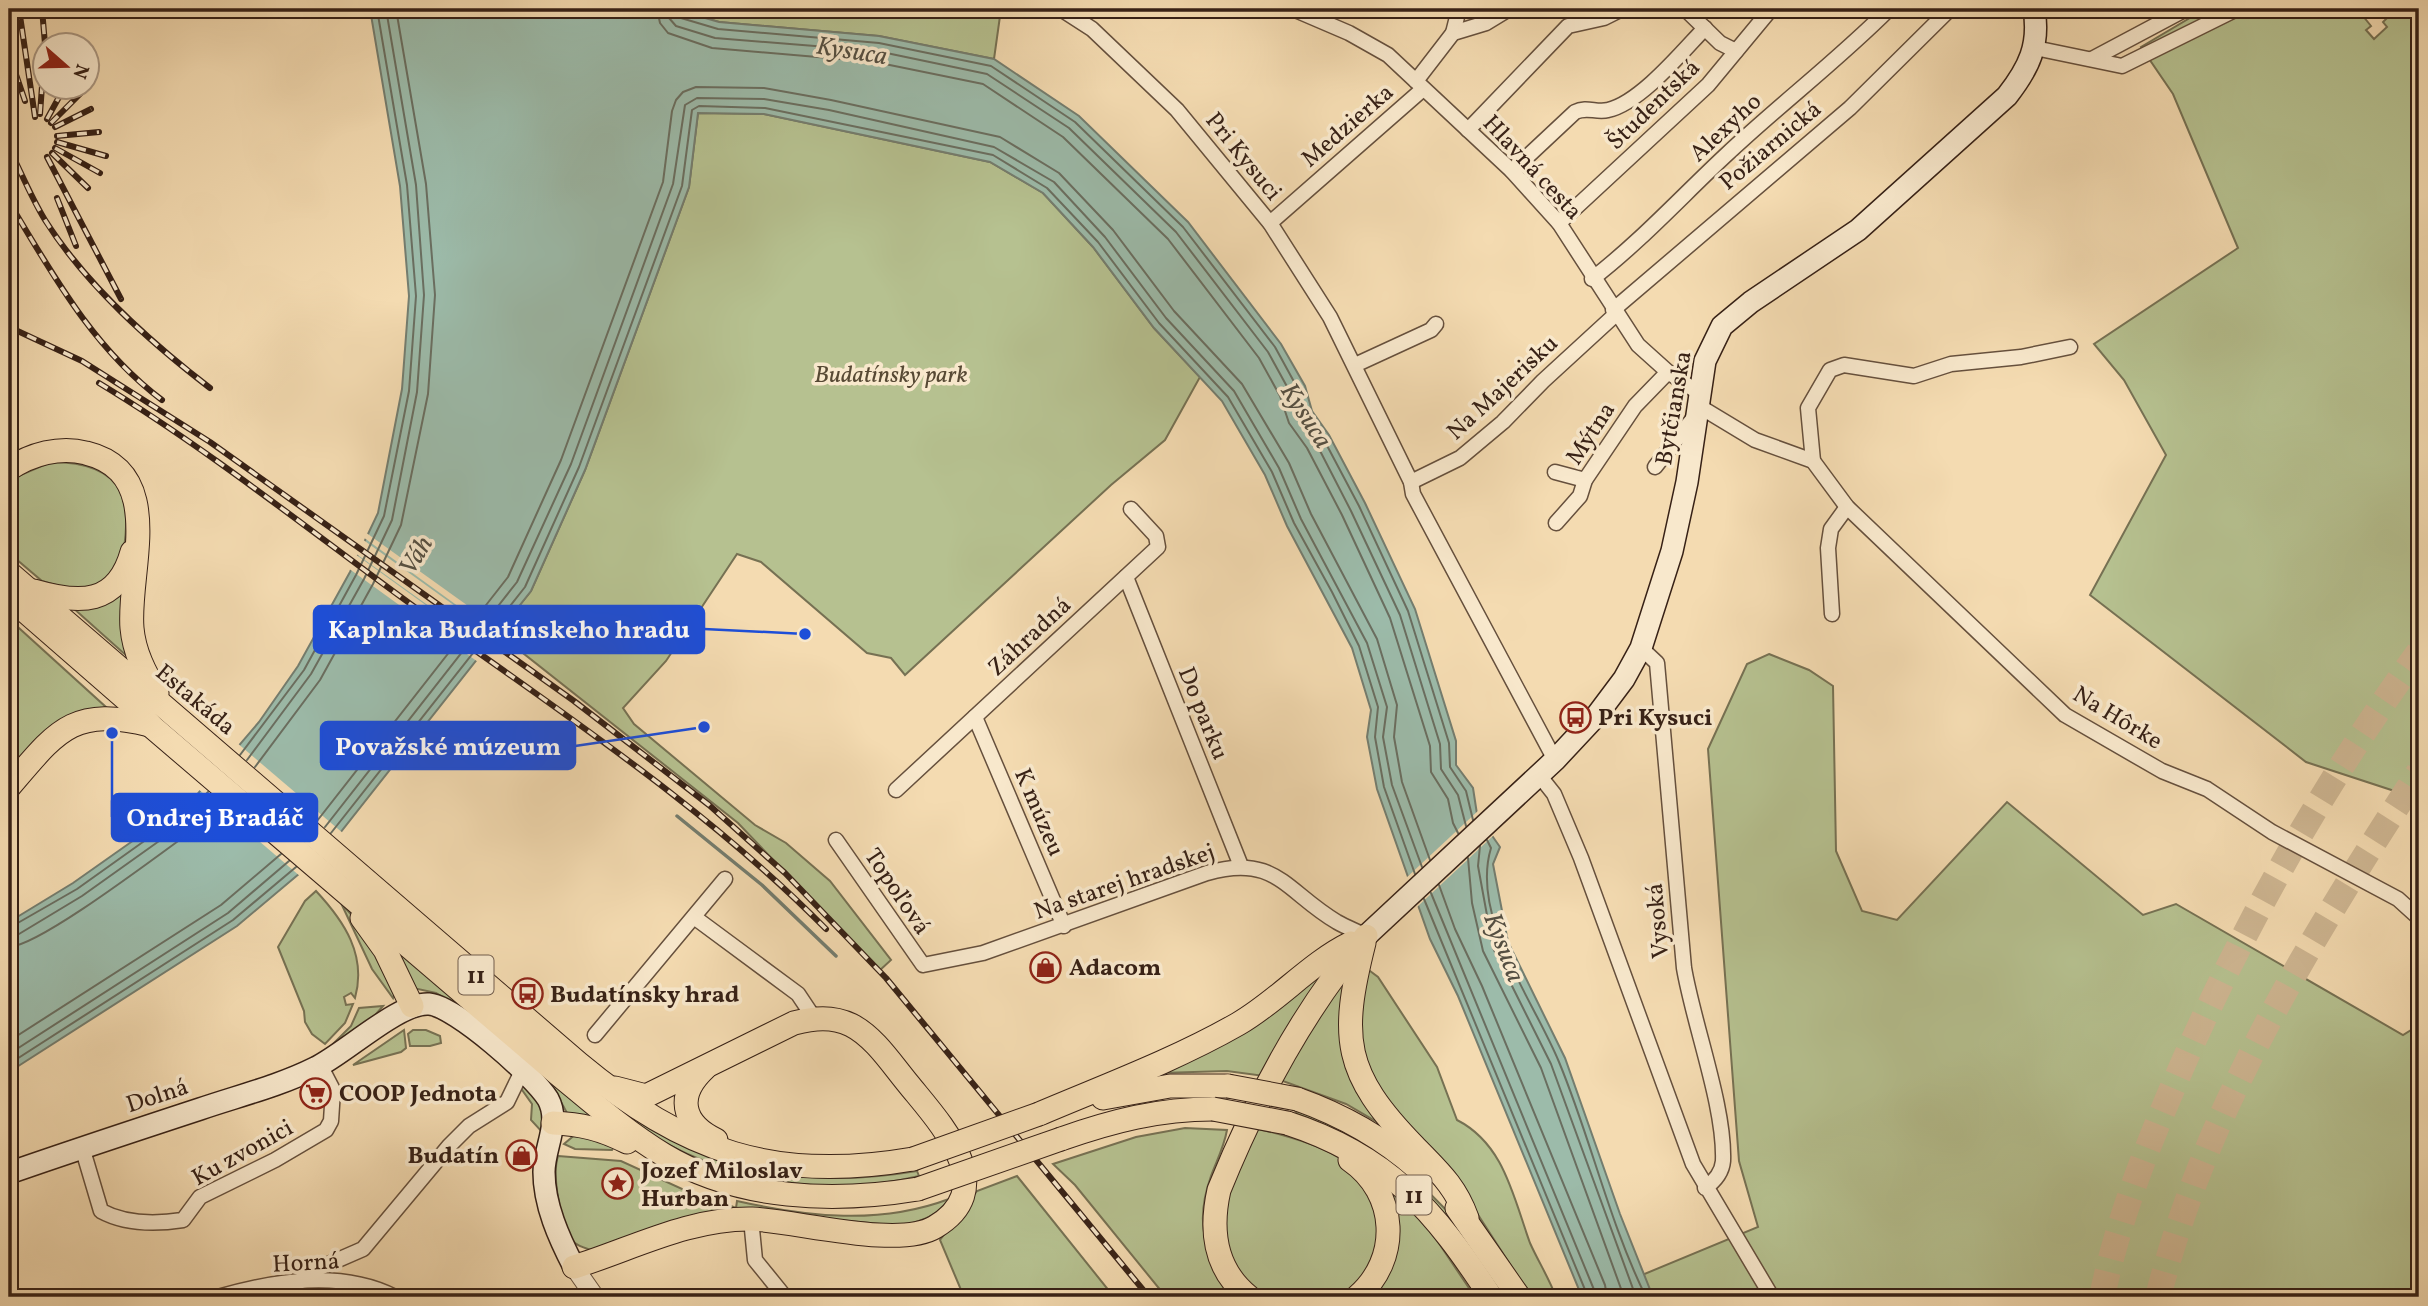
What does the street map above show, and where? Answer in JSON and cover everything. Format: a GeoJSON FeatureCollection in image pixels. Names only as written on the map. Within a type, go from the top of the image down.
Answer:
{"type":"FeatureCollection","features":[{"type":"Feature","properties":{"kind":"main road","name":"Bytčianska"},"geometry":{"type":"LineString","coordinates":[[1366,936],[1555,760],[1614,695],[1641,648],[1658,601],[1681,513],[1697,404],[1708,351],[1722,326],[1751,302],[1835,248],[1882,210],[2007,96],[2022,77],[2035,48],[2034,9]]}},
{"type":"Feature","properties":{"kind":"main road"},"geometry":{"type":"LineString","coordinates":[[9,469],[53,451],[76,450],[101,458],[121,474],[128,485],[136,508],[138,533],[132,608],[134,641],[158,716],[106,716],[83,721],[58,733],[9,787]]}},
{"type":"Feature","properties":{"kind":"main road"},"geometry":{"type":"LineString","coordinates":[[17,597],[65,600],[97,597],[117,583],[138,533]]}},
{"type":"Feature","properties":{"kind":"main road","name":"Estakáda"},"geometry":{"type":"LineString","coordinates":[[9,573],[17,597],[158,716],[350,865],[603,1083]]}},
{"type":"Feature","properties":{"kind":"main road","name":"Estakáda"},"geometry":{"type":"LineString","coordinates":[[158,716],[334,882]]}},
{"type":"Feature","properties":{"kind":"main road"},"geometry":{"type":"LineString","coordinates":[[334,882],[385,950],[412,1006],[429,1004],[445,1008],[522,1071],[548,1100],[553,1123],[545,1158],[545,1184],[557,1230],[574,1267],[679,1230],[751,1219],[906,1236],[933,1229],[944,1222],[958,1204],[963,1192],[961,1159],[953,1141],[864,1034],[832,1018],[814,1018],[780,1030],[646,1096],[636,1096],[603,1083]]}},
{"type":"Feature","properties":{"kind":"main road","name":"11"},"geometry":{"type":"LineString","coordinates":[[334,882],[617,1122],[678,1161],[727,1181],[789,1194],[850,1198],[918,1189],[1138,1115],[1166,1110],[1213,1109],[1296,1126],[1348,1147],[1392,1175],[1452,1238],[1491,1297]]}},
{"type":"Feature","properties":{"kind":"main road"},"geometry":{"type":"LineString","coordinates":[[1039,1114],[1239,1024],[1296,984],[1335,951],[1366,936]]}},
{"type":"Feature","properties":{"kind":"main road"},"geometry":{"type":"LineString","coordinates":[[1366,936],[1350,1004],[1351,1046],[1360,1075],[1380,1109],[1458,1193],[1467,1218]]}},
{"type":"Feature","properties":{"kind":"main road"},"geometry":{"type":"LineString","coordinates":[[1249,1297],[1229,1276],[1215,1243],[1213,1214],[1219,1190],[1302,1022],[1322,989],[1366,936]]}},
{"type":"Feature","properties":{"kind":"main road","name":"Dolná"},"geometry":{"type":"LineString","coordinates":[[9,1173],[267,1087],[320,1065],[412,1006]]}},
{"type":"Feature","properties":{"kind":"main road"},"geometry":{"type":"LineString","coordinates":[[706,1068],[688,1089],[686,1107],[689,1118],[701,1132],[760,1160]]}},
{"type":"Feature","properties":{"kind":"main road","name":"11"},"geometry":{"type":"LineString","coordinates":[[603,1083],[648,1116],[717,1150],[760,1160],[826,1168],[913,1159],[1039,1114],[1144,1089],[1195,1084],[1228,1086],[1297,1099],[1345,1118],[1388,1144],[1427,1177],[1467,1218],[1519,1297]]}},
{"type":"Feature","properties":{"kind":"main road"},"geometry":{"type":"LineString","coordinates":[[553,1123],[580,1124],[602,1129],[662,1161],[678,1161]]}},
{"type":"Feature","properties":{"kind":"main road"},"geometry":{"type":"LineString","coordinates":[[1296,1126],[1359,1166],[1384,1202],[1388,1215],[1388,1246],[1377,1275],[1357,1297]]}},
{"type":"Feature","properties":{"kind":"street","name":"Pri Kysuci"},"geometry":{"type":"LineString","coordinates":[[1061,9],[1092,29],[1177,110],[1270,223],[1329,317],[1355,365],[1411,482],[1413,494],[1555,760]]}},
{"type":"Feature","properties":{"kind":"street","name":"Hlavná cesta"},"geometry":{"type":"LineString","coordinates":[[1297,9],[1388,55],[1512,171],[1559,223],[1592,279],[1638,345],[1668,372],[1697,404]]}},
{"type":"Feature","properties":{"kind":"street"},"geometry":{"type":"LineString","coordinates":[[1453,33],[1459,9]]}},
{"type":"Feature","properties":{"kind":"street"},"geometry":{"type":"LineString","coordinates":[[1453,33],[1486,23],[1509,9]]}},
{"type":"Feature","properties":{"kind":"street"},"geometry":{"type":"LineString","coordinates":[[1468,130],[1568,26],[1604,18],[1622,9]]}},
{"type":"Feature","properties":{"kind":"street"},"geometry":{"type":"LineString","coordinates":[[1685,9],[1720,43],[1737,51]]}},
{"type":"Feature","properties":{"kind":"street","name":"Študentská"},"geometry":{"type":"LineString","coordinates":[[1559,223],[1700,93],[1771,9]]}},
{"type":"Feature","properties":{"kind":"street","name":"Alexyho"},"geometry":{"type":"LineString","coordinates":[[1592,279],[1632,248],[1724,158],[1848,49],[1889,9]]}},
{"type":"Feature","properties":{"kind":"street","name":"Požiarnická"},"geometry":{"type":"LineString","coordinates":[[1614,312],[1850,108],[1950,9]]}},
{"type":"Feature","properties":{"kind":"street"},"geometry":{"type":"LineString","coordinates":[[2092,60],[2186,9]]}},
{"type":"Feature","properties":{"kind":"street"},"geometry":{"type":"LineString","coordinates":[[2035,48],[2122,66],[2237,9]]}},
{"type":"Feature","properties":{"kind":"street"},"geometry":{"type":"LineString","coordinates":[[1512,171],[1575,111],[1585,107],[1605,111],[1624,104],[1650,83],[1705,28]]}},
{"type":"Feature","properties":{"kind":"street","name":"Medzierka"},"geometry":{"type":"LineString","coordinates":[[1270,223],[1419,85],[1453,33]]}},
{"type":"Feature","properties":{"kind":"street","name":"Na Majerisku"},"geometry":{"type":"LineString","coordinates":[[1411,482],[1460,458],[1503,422],[1614,312]]}},
{"type":"Feature","properties":{"kind":"street"},"geometry":{"type":"LineString","coordinates":[[1355,365],[1431,330],[1436,324]]}},
{"type":"Feature","properties":{"kind":"street"},"geometry":{"type":"LineString","coordinates":[[1655,467],[1697,404],[1755,440],[1813,461],[1808,408],[1830,370],[1844,365],[1914,376],[1951,364],[2021,357],[2070,347]]}},
{"type":"Feature","properties":{"kind":"street","name":"Mýtna"},"geometry":{"type":"LineString","coordinates":[[1556,523],[1580,496],[1585,480],[1635,406],[1668,372]]}},
{"type":"Feature","properties":{"kind":"street","name":"Na Hôrke"},"geometry":{"type":"LineString","coordinates":[[1813,461],[1847,507],[2065,715],[2162,771],[2207,789],[2272,832],[2398,899],[2419,918]]}},
{"type":"Feature","properties":{"kind":"street"},"geometry":{"type":"LineString","coordinates":[[1555,472],[1585,480]]}},
{"type":"Feature","properties":{"kind":"street"},"geometry":{"type":"LineString","coordinates":[[1832,614],[1828,548],[1831,529],[1847,507]]}},
{"type":"Feature","properties":{"kind":"street","name":"Záhradná"},"geometry":{"type":"LineString","coordinates":[[896,790],[1158,547],[1156,536],[1131,509]]}},
{"type":"Feature","properties":{"kind":"street","name":"Do parku"},"geometry":{"type":"LineString","coordinates":[[1126,577],[1241,866]]}},
{"type":"Feature","properties":{"kind":"street","name":"Vysoká"},"geometry":{"type":"LineString","coordinates":[[1641,648],[1657,663],[1684,968],[1718,1114],[1723,1163],[1719,1175],[1705,1188]]}},
{"type":"Feature","properties":{"kind":"street","name":"K múzeu"},"geometry":{"type":"LineString","coordinates":[[975,717],[1064,926]]}},
{"type":"Feature","properties":{"kind":"street"},"geometry":{"type":"LineString","coordinates":[[1531,782],[1554,794],[1576,845],[1670,1106],[1705,1188],[1772,1297]]}},
{"type":"Feature","properties":{"kind":"street","name":"Topoľová"},"geometry":{"type":"LineString","coordinates":[[836,840],[923,965]]}},
{"type":"Feature","properties":{"kind":"street","name":"Na starej hradskej"},"geometry":{"type":"LineString","coordinates":[[923,965],[984,953],[1207,873],[1241,866],[1275,876],[1335,921],[1366,936]]}},
{"type":"Feature","properties":{"kind":"street"},"geometry":{"type":"LineString","coordinates":[[595,1035],[725,879]]}},
{"type":"Feature","properties":{"kind":"street"},"geometry":{"type":"LineString","coordinates":[[694,917],[798,994],[814,1018]]}},
{"type":"Feature","properties":{"kind":"street","name":"Ku zvonici"},"geometry":{"type":"LineString","coordinates":[[82,1147],[101,1211],[117,1220],[163,1223],[183,1220],[200,1197],[275,1160],[326,1130],[331,1121],[333,1090],[320,1065]]}},
{"type":"Feature","properties":{"kind":"street"},"geometry":{"type":"LineString","coordinates":[[299,1282],[308,1273],[363,1249],[449,1146],[469,1126],[507,1102],[522,1071]]}},
{"type":"Feature","properties":{"kind":"street"},"geometry":{"type":"LineString","coordinates":[[751,1219],[755,1260],[785,1297]]}},
{"type":"Feature","properties":{"kind":"street"},"geometry":{"type":"LineString","coordinates":[[574,1267],[594,1297]]}},
{"type":"Feature","properties":{"kind":"street","name":"Horná"},"geometry":{"type":"LineString","coordinates":[[218,1297],[246,1289],[324,1280],[365,1285],[395,1297]]}},
{"type":"Feature","properties":{"kind":"green space"},"geometry":{"type":"Polygon","coordinates":[[[674,9],[1001,9],[994,59],[879,36],[719,22],[674,9]]]}},
{"type":"Feature","properties":{"kind":"green space"},"geometry":{"type":"Polygon","coordinates":[[[2205,9],[2361,9],[2359,11],[2371,26],[2366,30],[2374,39],[2387,27],[2383,22],[2396,9],[2419,9],[2419,799],[2306,762],[2090,595],[2166,455],[2124,380],[2094,344],[2238,248],[2173,94],[2141,47],[2205,9]]]}},
{"type":"Feature","properties":{"kind":"green space","name":"Budatínsky park"},"geometry":{"type":"Polygon","coordinates":[[[698,113],[764,114],[990,162],[1043,193],[1093,247],[1154,328],[1200,377],[1165,440],[1111,485],[905,675],[891,658],[867,653],[761,562],[737,554],[666,661],[623,708],[634,724],[755,825],[786,843],[830,881],[891,960],[879,971],[738,823],[509,642],[502,627],[531,591],[585,470],[689,187],[698,113]]]}},
{"type":"Feature","properties":{"kind":"green space"},"geometry":{"type":"Polygon","coordinates":[[[51,462],[77,464],[97,470],[111,479],[120,491],[125,507],[126,525],[120,570],[87,594],[42,581],[9,553],[9,480],[51,462]]]}},
{"type":"Feature","properties":{"kind":"green space"},"geometry":{"type":"Polygon","coordinates":[[[127,578],[129,658],[72,607],[127,578]]]}},
{"type":"Feature","properties":{"kind":"green space"},"geometry":{"type":"Polygon","coordinates":[[[9,619],[107,708],[9,774],[9,619]]]}},
{"type":"Feature","properties":{"kind":"green space"},"geometry":{"type":"Polygon","coordinates":[[[1769,654],[1809,670],[1833,686],[1836,851],[1862,911],[1897,920],[2007,802],[2143,915],[2176,904],[2403,1035],[2419,1025],[2417,1297],[1653,1297],[1642,1275],[1758,1227],[1739,1161],[1708,749],[1747,664],[1769,654]]]}},
{"type":"Feature","properties":{"kind":"green space"},"geometry":{"type":"Polygon","coordinates":[[[316,891],[344,927],[351,940],[358,967],[355,998],[351,993],[344,997],[346,1005],[353,1004],[345,1023],[325,1044],[312,1034],[305,1022],[304,1011],[278,947],[305,901],[316,891]]]}},
{"type":"Feature","properties":{"kind":"green space"},"geometry":{"type":"Polygon","coordinates":[[[341,903],[364,929],[395,992],[393,998],[372,969],[341,903]]]}},
{"type":"Feature","properties":{"kind":"green space"},"geometry":{"type":"Polygon","coordinates":[[[390,941],[605,1123],[567,1113],[554,1089],[452,1003],[436,993],[413,988],[390,941]]]}},
{"type":"Feature","properties":{"kind":"green space"},"geometry":{"type":"Polygon","coordinates":[[[420,942],[686,1147],[744,1166],[800,1176],[857,1178],[917,1171],[919,1176],[842,1186],[802,1184],[725,1168],[689,1154],[622,1115],[420,942]]]}},
{"type":"Feature","properties":{"kind":"green space"},"geometry":{"type":"Polygon","coordinates":[[[1336,955],[1264,1076],[1227,1071],[1161,1073],[1336,955]]]}},
{"type":"Feature","properties":{"kind":"green space"},"geometry":{"type":"Polygon","coordinates":[[[1352,963],[1344,1002],[1384,1126],[1346,1104],[1280,1080],[1352,963]]]}},
{"type":"Feature","properties":{"kind":"green space"},"geometry":{"type":"Polygon","coordinates":[[[1366,968],[1378,977],[1437,1067],[1457,1120],[1473,1130],[1496,1157],[1512,1190],[1530,1243],[1556,1297],[1531,1297],[1466,1196],[1377,1093],[1356,1040],[1366,968]]]}},
{"type":"Feature","properties":{"kind":"green space"},"geometry":{"type":"Polygon","coordinates":[[[383,1006],[364,1028],[329,1048],[351,1026],[359,1008],[383,1006]]]}},
{"type":"Feature","properties":{"kind":"green space"},"geometry":{"type":"Polygon","coordinates":[[[404,1030],[406,1048],[401,1052],[353,1065],[404,1030]]]}},
{"type":"Feature","properties":{"kind":"green space"},"geometry":{"type":"Polygon","coordinates":[[[413,1030],[426,1030],[440,1036],[441,1043],[410,1046],[408,1034],[413,1030]]]}},
{"type":"Feature","properties":{"kind":"green space"},"geometry":{"type":"Polygon","coordinates":[[[521,1082],[537,1097],[543,1119],[543,1133],[531,1120],[532,1104],[520,1087],[521,1082]]]}},
{"type":"Feature","properties":{"kind":"green space"},"geometry":{"type":"Polygon","coordinates":[[[1295,1110],[1313,1113],[1401,1164],[1450,1214],[1507,1297],[1500,1297],[1441,1213],[1407,1176],[1363,1145],[1297,1114],[1295,1110]]]}},
{"type":"Feature","properties":{"kind":"green space"},"geometry":{"type":"Polygon","coordinates":[[[1185,1128],[1227,1130],[1206,1194],[1203,1225],[1205,1240],[1216,1267],[1234,1297],[1166,1297],[1075,1185],[1053,1164],[1136,1137],[1185,1128]]]}},
{"type":"Feature","properties":{"kind":"green space"},"geometry":{"type":"Polygon","coordinates":[[[1255,1128],[1287,1136],[1337,1156],[1364,1178],[1376,1197],[1383,1246],[1352,1293],[1345,1297],[1266,1297],[1247,1281],[1233,1259],[1225,1234],[1224,1209],[1255,1128]]]}},
{"type":"Feature","properties":{"kind":"green space"},"geometry":{"type":"Polygon","coordinates":[[[577,1133],[614,1147],[612,1150],[575,1149],[564,1144],[577,1133]]]}},
{"type":"Feature","properties":{"kind":"green space"},"geometry":{"type":"Polygon","coordinates":[[[558,1156],[621,1161],[715,1204],[720,1212],[591,1250],[575,1243],[565,1226],[556,1176],[558,1156]]]}},
{"type":"Feature","properties":{"kind":"green space"},"geometry":{"type":"Polygon","coordinates":[[[1017,1176],[1114,1297],[964,1297],[940,1240],[977,1191],[1017,1176]]]}},
{"type":"Feature","properties":{"kind":"green space"},"geometry":{"type":"Polygon","coordinates":[[[1389,1189],[1428,1227],[1475,1297],[1422,1291],[1368,1297],[1389,1189]]]}},
{"type":"Feature","properties":{"kind":"green space"},"geometry":{"type":"Polygon","coordinates":[[[949,1199],[940,1210],[929,1217],[902,1226],[731,1210],[731,1206],[736,1208],[737,1201],[817,1214],[870,1215],[897,1213],[949,1199]]]}},
{"type":"Feature","properties":{"kind":"water"},"geometry":{"type":"Polygon","coordinates":[[[370,9],[674,9],[719,22],[879,36],[994,59],[1079,116],[1188,222],[1281,344],[1305,386],[1312,411],[1329,435],[1365,503],[1415,609],[1456,741],[1456,765],[1473,788],[1477,814],[1500,847],[1493,864],[1508,942],[1565,1058],[1620,1214],[1653,1297],[1582,1297],[1458,996],[1430,939],[1377,789],[1367,737],[1371,710],[1352,648],[1287,526],[1265,475],[1222,401],[1154,328],[1093,247],[1043,193],[990,162],[764,114],[698,113],[689,187],[585,470],[531,591],[325,852],[237,926],[9,1072],[9,922],[73,883],[195,797],[259,722],[298,666],[350,572],[378,513],[402,389],[409,296],[400,186],[370,9]]]}},
{"type":"Feature","properties":{"kind":"pier"},"geometry":{"type":"Polygon","coordinates":[[[365,532],[503,631],[499,636],[363,537],[365,532]]]}},
{"type":"Feature","properties":{"kind":"pier"},"geometry":{"type":"Polygon","coordinates":[[[362,539],[498,637],[489,649],[355,553],[362,539]]]}},
{"type":"Feature","properties":{"kind":"pier"},"geometry":{"type":"Polygon","coordinates":[[[355,554],[488,650],[478,662],[348,568],[355,554]]]}},
{"type":"Feature","properties":{"kind":"pier"},"geometry":{"type":"Polygon","coordinates":[[[236,742],[344,834],[328,854],[217,765],[236,742]]]}},
{"type":"Feature","properties":{"kind":"pier"},"geometry":{"type":"Polygon","coordinates":[[[215,767],[322,859],[301,877],[197,788],[215,767]]]}},
{"type":"Feature","properties":{"kind":"pier"},"geometry":{"type":"Polygon","coordinates":[[[1480,809],[1495,834],[1416,908],[1405,879],[1480,809]]]}},
{"type":"Feature","properties":{"kind":"waterway"},"geometry":{"type":"LineString","coordinates":[[677,816],[762,885],[836,956]]}},
{"type":"Feature","properties":{"kind":"tunnel"},"geometry":{"type":"LineString","coordinates":[[2102,1297],[2118,1235],[2149,1145],[2173,1086],[2236,951],[2322,798],[2419,652]]}},
{"type":"Feature","properties":{"kind":"tunnel"},"geometry":{"type":"LineString","coordinates":[[2158,1297],[2204,1158],[2234,1090],[2302,960],[2419,772]]}},
{"type":"Feature","properties":{"kind":"railway"},"geometry":{"type":"LineString","coordinates":[[19,9],[35,117]]}},
{"type":"Feature","properties":{"kind":"railway"},"geometry":{"type":"LineString","coordinates":[[40,114],[45,44],[42,9]]}},
{"type":"Feature","properties":{"kind":"railway"},"geometry":{"type":"LineString","coordinates":[[9,54],[25,101]]}},
{"type":"Feature","properties":{"kind":"railway"},"geometry":{"type":"LineString","coordinates":[[47,119],[56,102]]}},
{"type":"Feature","properties":{"kind":"railway"},"geometry":{"type":"LineString","coordinates":[[51,123],[72,102]]}},
{"type":"Feature","properties":{"kind":"railway"},"geometry":{"type":"LineString","coordinates":[[55,127],[91,109]]}},
{"type":"Feature","properties":{"kind":"railway"},"geometry":{"type":"LineString","coordinates":[[57,136],[99,132]]}},
{"type":"Feature","properties":{"kind":"railway"},"geometry":{"type":"LineString","coordinates":[[57,142],[106,156]]}},
{"type":"Feature","properties":{"kind":"railway"},"geometry":{"type":"LineString","coordinates":[[9,148],[45,220],[80,267],[120,311],[210,388]]}},
{"type":"Feature","properties":{"kind":"railway"},"geometry":{"type":"LineString","coordinates":[[55,148],[100,173]]}},
{"type":"Feature","properties":{"kind":"railway"},"geometry":{"type":"LineString","coordinates":[[52,153],[88,188]]}},
{"type":"Feature","properties":{"kind":"railway"},"geometry":{"type":"LineString","coordinates":[[47,157],[121,299]]}},
{"type":"Feature","properties":{"kind":"railway"},"geometry":{"type":"LineString","coordinates":[[57,198],[76,246]]}},
{"type":"Feature","properties":{"kind":"railway"},"geometry":{"type":"LineString","coordinates":[[9,202],[59,283],[95,334],[137,380],[162,400]]}},
{"type":"Feature","properties":{"kind":"railway"},"geometry":{"type":"LineString","coordinates":[[9,327],[82,361],[210,442],[574,701],[709,805],[785,873],[886,978],[1149,1297]]}},
{"type":"Feature","properties":{"kind":"railway"},"geometry":{"type":"LineString","coordinates":[[99,383],[224,466],[633,764],[733,843],[826,929]]}},
{"type":"Feature","properties":{"kind":"place","name":"Kaplnka Budatínskeho hradu"},"geometry":{"type":"Point","coordinates":[805,634]}},
{"type":"Feature","properties":{"kind":"place","name":"Pri Kysuci"},"geometry":{"type":"Point","coordinates":[1575,717]}},
{"type":"Feature","properties":{"kind":"place","name":"Považské múzeum"},"geometry":{"type":"Point","coordinates":[704,727]}},
{"type":"Feature","properties":{"kind":"place","name":"Ondrej Bradáč"},"geometry":{"type":"Point","coordinates":[112,733]}},
{"type":"Feature","properties":{"kind":"place","name":"Adacom"},"geometry":{"type":"Point","coordinates":[1046,967]}},
{"type":"Feature","properties":{"kind":"place","name":"Budatínsky hrad"},"geometry":{"type":"Point","coordinates":[527,994]}},
{"type":"Feature","properties":{"kind":"place","name":"COOP Jednota"},"geometry":{"type":"Point","coordinates":[316,1093]}},
{"type":"Feature","properties":{"kind":"place","name":"Budatín"},"geometry":{"type":"Point","coordinates":[522,1155]}},
{"type":"Feature","properties":{"kind":"place","name":"Jozef Miloslav Hurban"},"geometry":{"type":"Point","coordinates":[618,1184]}},
{"type":"Feature","properties":{"kind":"water label","name":"Kysuca"},"geometry":{"type":"Point","coordinates":[852,50]}},
{"type":"Feature","properties":{"kind":"water label","name":"Kysuca"},"geometry":{"type":"Point","coordinates":[1307,415]}},
{"type":"Feature","properties":{"kind":"water label","name":"Váh"},"geometry":{"type":"Point","coordinates":[415,555]}},
{"type":"Feature","properties":{"kind":"water label","name":"Kysuca"},"geometry":{"type":"Point","coordinates":[1505,947]}}]}
